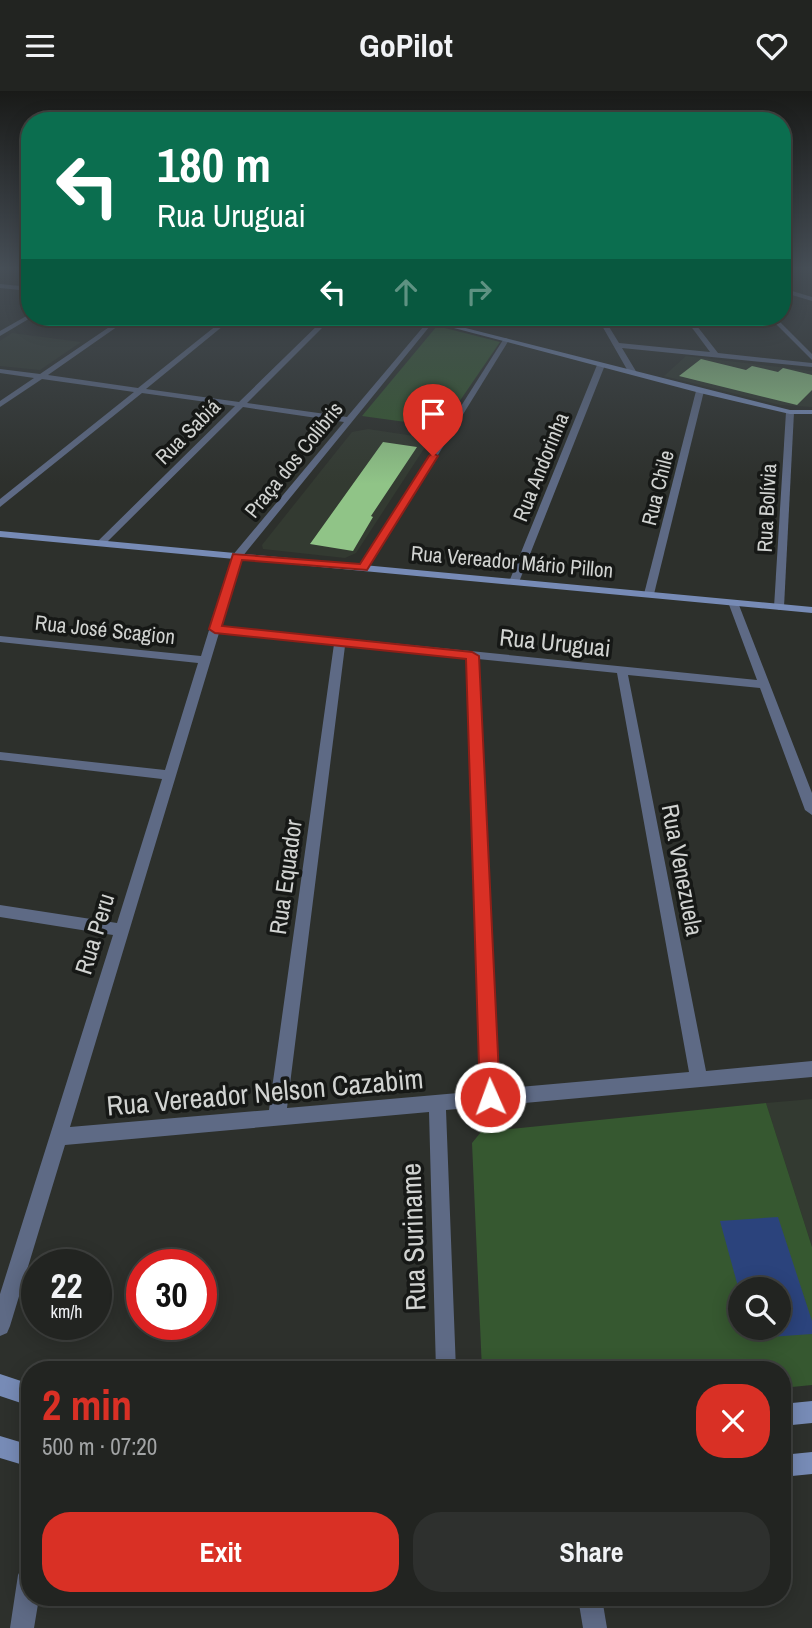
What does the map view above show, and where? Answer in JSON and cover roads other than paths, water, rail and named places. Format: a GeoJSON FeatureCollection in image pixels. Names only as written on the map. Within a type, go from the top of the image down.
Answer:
{"type":"FeatureCollection","features":[{"type":"Feature","properties":{"kind":"street"},"geometry":{"type":"LineString","coordinates":[[0,405],[94,341]]}},
{"type":"Feature","properties":{"kind":"street"},"geometry":{"type":"LineString","coordinates":[[0,504],[202,341]]}},
{"type":"Feature","properties":{"kind":"street","name":"Rua Sabiá"},"geometry":{"type":"LineString","coordinates":[[100,544],[306,341]]}},
{"type":"Feature","properties":{"kind":"street","name":"Praça dos Colibris"},"geometry":{"type":"LineString","coordinates":[[237,557],[415,341]]}},
{"type":"Feature","properties":{"kind":"street"},"geometry":{"type":"LineString","coordinates":[[363,568],[506,341]]}},
{"type":"Feature","properties":{"kind":"street"},"geometry":{"type":"LineString","coordinates":[[509,341],[700,391],[790,412],[812,412]]}},
{"type":"Feature","properties":{"kind":"street"},"geometry":{"type":"LineString","coordinates":[[614,341],[633,373]]}},
{"type":"Feature","properties":{"kind":"street"},"geometry":{"type":"LineString","coordinates":[[705,341],[716,355]]}},
{"type":"Feature","properties":{"kind":"street"},"geometry":{"type":"LineString","coordinates":[[795,341],[812,358]]}},
{"type":"Feature","properties":{"kind":"street"},"geometry":{"type":"LineString","coordinates":[[616,345],[812,365]]}},
{"type":"Feature","properties":{"kind":"street","name":"Rua Andorinha"},"geometry":{"type":"LineString","coordinates":[[514,582],[601,365]]}},
{"type":"Feature","properties":{"kind":"street"},"geometry":{"type":"LineString","coordinates":[[0,371],[349,420]]}},
{"type":"Feature","properties":{"kind":"street","name":"Rua Chile"},"geometry":{"type":"LineString","coordinates":[[649,594],[700,391]]}},
{"type":"Feature","properties":{"kind":"street","name":"Rua Bolívia"},"geometry":{"type":"LineString","coordinates":[[779,607],[790,412]]}},
{"type":"Feature","properties":{"kind":"street","name":"Rua Vereador Mário Pillon"},"geometry":{"type":"LineString","coordinates":[[0,534],[812,610]]}},
{"type":"Feature","properties":{"kind":"street","name":"Rua Peru"},"geometry":{"type":"LineString","coordinates":[[0,1326],[237,557]]}},
{"type":"Feature","properties":{"kind":"street"},"geometry":{"type":"LineString","coordinates":[[733,602],[812,810]]}},
{"type":"Feature","properties":{"kind":"street","name":"Rua Uruguai"},"geometry":{"type":"LineString","coordinates":[[215,629],[765,685]]}},
{"type":"Feature","properties":{"kind":"street","name":"Rua José Scagion"},"geometry":{"type":"LineString","coordinates":[[0,639],[205,660]]}},
{"type":"Feature","properties":{"kind":"street","name":"Rua Equador"},"geometry":{"type":"LineString","coordinates":[[277,1117],[340,642]]}},
{"type":"Feature","properties":{"kind":"street"},"geometry":{"type":"LineString","coordinates":[[472,656],[490,1097]]}},
{"type":"Feature","properties":{"kind":"street","name":"Rua Venezuela"},"geometry":{"type":"LineString","coordinates":[[622,671],[699,1078]]}},
{"type":"Feature","properties":{"kind":"street"},"geometry":{"type":"LineString","coordinates":[[0,756],[170,775]]}},
{"type":"Feature","properties":{"kind":"street"},"geometry":{"type":"LineString","coordinates":[[0,911],[122,930]]}},
{"type":"Feature","properties":{"kind":"street","name":"Rua Vereador Nelson Cazabim"},"geometry":{"type":"LineString","coordinates":[[58,1137],[812,1069]]}},
{"type":"Feature","properties":{"kind":"street","name":"Rua Suriname"},"geometry":{"type":"LineString","coordinates":[[437,1103],[446,1361]]}},
{"type":"Feature","properties":{"kind":"street"},"geometry":{"type":"LineString","coordinates":[[2,1388],[21,1393]]}},
{"type":"Feature","properties":{"kind":"street"},"geometry":{"type":"LineString","coordinates":[[791,1414],[812,1412]]}},
{"type":"Feature","properties":{"kind":"street"},"geometry":{"type":"LineString","coordinates":[[0,1447],[21,1453]]}},
{"type":"Feature","properties":{"kind":"street"},"geometry":{"type":"LineString","coordinates":[[791,1465],[812,1462]]}},
{"type":"Feature","properties":{"kind":"street"},"geometry":{"type":"LineString","coordinates":[[22,1628],[25,1606]]}},
{"type":"Feature","properties":{"kind":"street"},"geometry":{"type":"LineString","coordinates":[[591,1606],[595,1628]]}},
{"type":"Feature","properties":{"kind":"water"},"geometry":{"type":"Polygon","coordinates":[[[778,1217],[812,1321],[812,1334],[791,1335],[791,1277],[735,1277],[720,1221],[778,1217]]]}}]}
